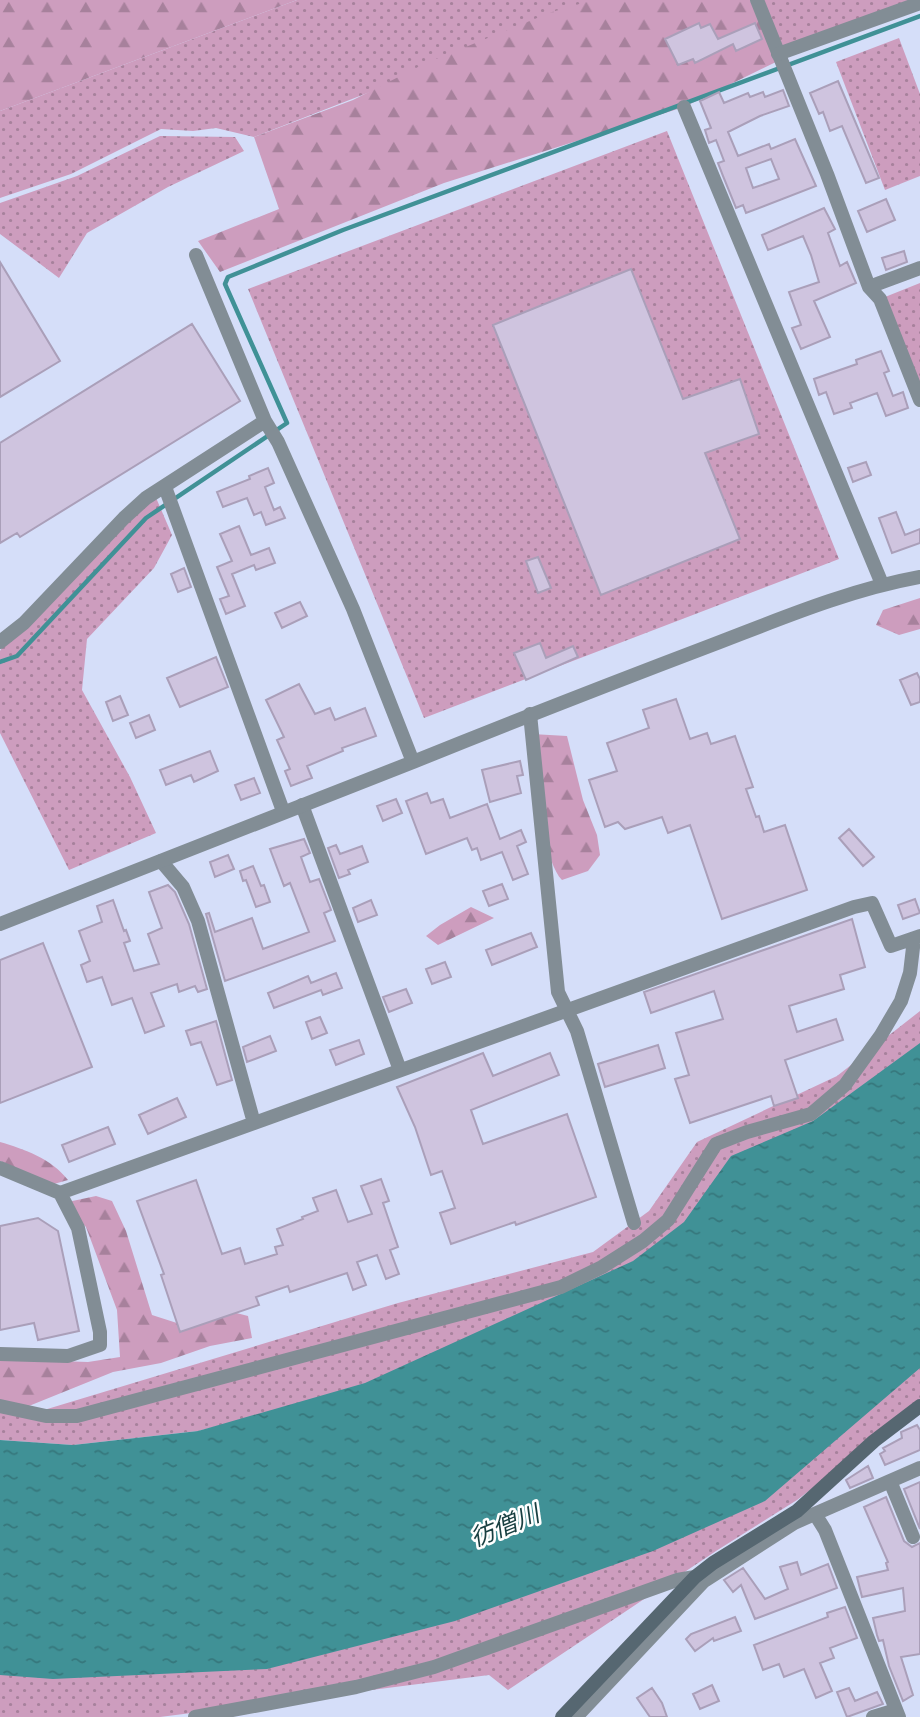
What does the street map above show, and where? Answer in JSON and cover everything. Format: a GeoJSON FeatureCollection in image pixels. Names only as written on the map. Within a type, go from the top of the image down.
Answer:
{"type":"FeatureCollection","features":[{"type":"Feature","properties":{"kind":"main road"},"geometry":{"type":"LineString","coordinates":[[562,1717],[713,1563],[797,1511],[874,1441],[920,1406]]}},
{"type":"Feature","properties":{"kind":"street"},"geometry":{"type":"LineString","coordinates":[[757,0],[869,286],[880,299],[920,400]]}},
{"type":"Feature","properties":{"kind":"street"},"geometry":{"type":"LineString","coordinates":[[778,54],[920,3]]}},
{"type":"Feature","properties":{"kind":"street"},"geometry":{"type":"LineString","coordinates":[[684,107],[882,584]]}},
{"type":"Feature","properties":{"kind":"street"},"geometry":{"type":"LineString","coordinates":[[196,255],[265,422],[278,442],[347,597],[413,762]]}},
{"type":"Feature","properties":{"kind":"street"},"geometry":{"type":"LineString","coordinates":[[869,286],[920,268]]}},
{"type":"Feature","properties":{"kind":"street"},"geometry":{"type":"LineString","coordinates":[[0,642],[24,623],[146,498],[265,422]]}},
{"type":"Feature","properties":{"kind":"street"},"geometry":{"type":"LineString","coordinates":[[165,487],[283,811]]}},
{"type":"Feature","properties":{"kind":"street"},"geometry":{"type":"LineString","coordinates":[[0,924],[530,714],[809,608],[882,584],[920,577]]}},
{"type":"Feature","properties":{"kind":"street"},"geometry":{"type":"LineString","coordinates":[[530,714],[558,992],[577,1031],[634,1223]]}},
{"type":"Feature","properties":{"kind":"street"},"geometry":{"type":"LineString","coordinates":[[302,806],[400,1070]]}},
{"type":"Feature","properties":{"kind":"street"},"geometry":{"type":"LineString","coordinates":[[162,861],[183,887],[198,921],[254,1123]]}},
{"type":"Feature","properties":{"kind":"street"},"geometry":{"type":"LineString","coordinates":[[60,1193],[565,1008],[872,903],[891,946],[917,937]]}},
{"type":"Feature","properties":{"kind":"street"},"geometry":{"type":"LineString","coordinates":[[0,1406],[46,1416],[76,1416],[561,1287],[602,1267],[643,1241],[668,1220],[716,1144],[747,1132],[811,1114],[845,1086],[901,1001],[917,937]]}},
{"type":"Feature","properties":{"kind":"street"},"geometry":{"type":"LineString","coordinates":[[0,1168],[60,1193],[78,1228],[100,1332],[100,1345],[68,1356],[0,1354]]}},
{"type":"Feature","properties":{"kind":"street"},"geometry":{"type":"LineString","coordinates":[[576,1717],[700,1579],[794,1523],[920,1468]]}},
{"type":"Feature","properties":{"kind":"street"},"geometry":{"type":"LineString","coordinates":[[890,1481],[913,1537]]}},
{"type":"Feature","properties":{"kind":"street"},"geometry":{"type":"LineString","coordinates":[[815,1514],[825,1530],[897,1713],[873,1717]]}},
{"type":"Feature","properties":{"kind":"street"},"geometry":{"type":"LineString","coordinates":[[195,1717],[356,1687],[433,1667],[677,1580],[700,1579]]}},
{"type":"Feature","properties":{"kind":"green space"},"geometry":{"type":"Polygon","coordinates":[[[0,0],[297,0],[0,111],[0,0]]]}},
{"type":"Feature","properties":{"kind":"green space"},"geometry":{"type":"Polygon","coordinates":[[[297,0],[607,0],[254,137],[216,128],[193,131],[161,129],[71,174],[0,198],[0,111],[297,0]]]}},
{"type":"Feature","properties":{"kind":"green space"},"geometry":{"type":"Polygon","coordinates":[[[593,0],[750,0],[776,62],[684,107],[444,183],[220,272],[198,241],[279,209],[254,137],[353,100],[426,63],[552,12],[593,0]]]}},
{"type":"Feature","properties":{"kind":"green space"},"geometry":{"type":"Polygon","coordinates":[[[757,0],[920,0],[778,54],[757,0]]]}},
{"type":"Feature","properties":{"kind":"green space"},"geometry":{"type":"Polygon","coordinates":[[[899,38],[920,94],[920,176],[885,190],[836,62],[899,38]]]}},
{"type":"Feature","properties":{"kind":"green space"},"geometry":{"type":"Polygon","coordinates":[[[667,131],[839,559],[424,718],[248,289],[667,131]]]}},
{"type":"Feature","properties":{"kind":"green space"},"geometry":{"type":"Polygon","coordinates":[[[160,136],[235,137],[244,151],[168,187],[87,233],[59,278],[0,234],[0,203],[77,176],[160,136]]]}},
{"type":"Feature","properties":{"kind":"green space"},"geometry":{"type":"Polygon","coordinates":[[[920,283],[920,400],[880,299],[920,283]]]}},
{"type":"Feature","properties":{"kind":"green space"},"geometry":{"type":"Polygon","coordinates":[[[154,493],[172,535],[154,568],[87,639],[82,690],[130,777],[156,833],[69,870],[0,733],[0,651],[8,637],[154,493]]]}},
{"type":"Feature","properties":{"kind":"green space"},"geometry":{"type":"Polygon","coordinates":[[[920,598],[920,629],[899,635],[876,625],[883,610],[920,598]]]}},
{"type":"Feature","properties":{"kind":"green space"},"geometry":{"type":"Polygon","coordinates":[[[532,734],[567,736],[583,800],[597,835],[600,855],[588,871],[562,880],[555,869],[544,833],[532,734]]]}},
{"type":"Feature","properties":{"kind":"green space"},"geometry":{"type":"Polygon","coordinates":[[[471,907],[494,918],[438,945],[426,936],[440,925],[471,907]]]}},
{"type":"Feature","properties":{"kind":"green space"},"geometry":{"type":"Polygon","coordinates":[[[920,1011],[920,1056],[676,1238],[552,1306],[365,1389],[198,1431],[73,1445],[0,1440],[0,1410],[34,1413],[398,1303],[593,1252],[649,1211],[697,1142],[837,1076],[920,1011]]]}},
{"type":"Feature","properties":{"kind":"green space"},"geometry":{"type":"Polygon","coordinates":[[[0,1142],[46,1161],[68,1180],[54,1184],[0,1161],[0,1142]]]}},
{"type":"Feature","properties":{"kind":"green space"},"geometry":{"type":"Polygon","coordinates":[[[96,1196],[112,1201],[126,1231],[152,1315],[180,1324],[221,1309],[248,1316],[252,1338],[210,1346],[161,1363],[113,1372],[19,1410],[0,1406],[0,1359],[88,1362],[120,1357],[117,1310],[86,1227],[63,1203],[96,1196]]]}},
{"type":"Feature","properties":{"kind":"green space"},"geometry":{"type":"Polygon","coordinates":[[[920,1367],[920,1406],[797,1500],[508,1690],[489,1675],[160,1717],[0,1717],[0,1671],[920,1367]]]}},
{"type":"Feature","properties":{"kind":"water","name":"彷僧川"},"geometry":{"type":"Polygon","coordinates":[[[920,1043],[920,1368],[765,1501],[653,1551],[455,1621],[267,1669],[53,1679],[0,1675],[0,1440],[73,1445],[198,1431],[365,1383],[633,1261],[684,1222],[731,1156],[813,1121],[920,1043]]]}},
{"type":"Feature","properties":{"kind":"building"},"geometry":{"type":"Polygon","coordinates":[[[699,23],[701,28],[710,24],[718,39],[755,23],[762,39],[736,51],[733,44],[695,63],[693,59],[678,65],[665,39],[699,23]]]}},
{"type":"Feature","properties":{"kind":"building"},"geometry":{"type":"Polygon","coordinates":[[[838,81],[879,178],[866,183],[842,126],[830,131],[823,112],[819,114],[810,93],[838,81]]]}},
{"type":"Feature","properties":{"kind":"building"},"geometry":{"type":"Polygon","coordinates":[[[783,90],[789,106],[760,116],[728,132],[738,156],[769,144],[771,149],[795,139],[816,186],[746,213],[743,205],[736,208],[718,163],[724,161],[716,140],[709,143],[705,130],[711,128],[700,101],[719,92],[724,103],[748,93],[750,97],[763,92],[765,97],[783,90]],[[771,159],[746,168],[753,188],[779,179],[771,159]]]}},
{"type":"Feature","properties":{"kind":"building"},"geometry":{"type":"Polygon","coordinates":[[[886,199],[895,220],[867,232],[858,211],[886,199]]]}},
{"type":"Feature","properties":{"kind":"building"},"geometry":{"type":"Polygon","coordinates":[[[824,208],[835,229],[828,233],[840,266],[847,262],[856,283],[814,301],[830,337],[801,349],[792,328],[801,325],[789,292],[819,282],[811,255],[803,236],[768,250],[762,235],[824,208]]]}},
{"type":"Feature","properties":{"kind":"building"},"geometry":{"type":"Polygon","coordinates":[[[904,251],[907,262],[886,270],[882,258],[904,251]]]}},
{"type":"Feature","properties":{"kind":"building"},"geometry":{"type":"Polygon","coordinates":[[[0,262],[60,361],[0,397],[0,262]]]}},
{"type":"Feature","properties":{"kind":"building"},"geometry":{"type":"Polygon","coordinates":[[[631,269],[683,399],[740,379],[759,434],[705,453],[740,539],[601,595],[493,325],[631,269]]]}},
{"type":"Feature","properties":{"kind":"building"},"geometry":{"type":"Polygon","coordinates":[[[192,324],[240,401],[20,537],[17,533],[0,543],[0,443],[192,324]]]}},
{"type":"Feature","properties":{"kind":"building"},"geometry":{"type":"Polygon","coordinates":[[[881,351],[889,371],[884,373],[893,396],[903,392],[908,408],[886,416],[877,393],[850,403],[852,408],[834,414],[826,392],[819,395],[814,379],[857,364],[856,360],[881,351]]]}},
{"type":"Feature","properties":{"kind":"building"},"geometry":{"type":"Polygon","coordinates":[[[866,462],[871,475],[853,482],[848,468],[866,462]]]}},
{"type":"Feature","properties":{"kind":"building"},"geometry":{"type":"Polygon","coordinates":[[[268,468],[274,483],[265,487],[274,510],[280,507],[285,518],[266,525],[261,512],[254,515],[247,498],[223,507],[217,492],[250,479],[249,476],[268,468]]]}},
{"type":"Feature","properties":{"kind":"building"},"geometry":{"type":"Polygon","coordinates":[[[896,512],[905,535],[920,529],[920,543],[892,553],[879,518],[896,512]]]}},
{"type":"Feature","properties":{"kind":"building"},"geometry":{"type":"Polygon","coordinates":[[[239,526],[251,555],[269,548],[275,563],[256,570],[254,565],[232,574],[245,606],[226,614],[220,599],[229,596],[217,567],[232,561],[220,534],[239,526]]]}},
{"type":"Feature","properties":{"kind":"building"},"geometry":{"type":"Polygon","coordinates":[[[538,557],[551,588],[538,593],[526,561],[538,557]]]}},
{"type":"Feature","properties":{"kind":"building"},"geometry":{"type":"Polygon","coordinates":[[[184,568],[191,587],[178,592],[171,574],[184,568]]]}},
{"type":"Feature","properties":{"kind":"building"},"geometry":{"type":"Polygon","coordinates":[[[300,602],[307,616],[282,628],[275,613],[300,602]]]}},
{"type":"Feature","properties":{"kind":"building"},"geometry":{"type":"Polygon","coordinates":[[[540,643],[546,658],[573,646],[578,657],[526,680],[514,653],[540,643]]]}},
{"type":"Feature","properties":{"kind":"building"},"geometry":{"type":"Polygon","coordinates":[[[216,657],[228,687],[180,707],[167,678],[216,657]]]}},
{"type":"Feature","properties":{"kind":"building"},"geometry":{"type":"Polygon","coordinates":[[[917,673],[920,679],[920,702],[911,705],[900,680],[917,673]]]}},
{"type":"Feature","properties":{"kind":"building"},"geometry":{"type":"Polygon","coordinates":[[[299,684],[315,714],[330,708],[335,720],[365,708],[376,736],[342,748],[343,751],[307,766],[312,778],[291,786],[285,771],[290,769],[277,740],[284,737],[266,700],[299,684]]]}},
{"type":"Feature","properties":{"kind":"building"},"geometry":{"type":"Polygon","coordinates":[[[120,696],[128,715],[113,721],[106,702],[120,696]]]}},
{"type":"Feature","properties":{"kind":"building"},"geometry":{"type":"Polygon","coordinates":[[[676,699],[690,739],[707,733],[711,744],[735,736],[753,787],[746,789],[756,817],[759,816],[764,832],[785,825],[807,890],[722,919],[690,825],[668,833],[662,817],[625,829],[618,822],[605,827],[589,780],[617,771],[607,743],[649,728],[643,710],[676,699]]]}},
{"type":"Feature","properties":{"kind":"building"},"geometry":{"type":"Polygon","coordinates":[[[149,715],[155,730],[136,738],[130,723],[149,715]]]}},
{"type":"Feature","properties":{"kind":"building"},"geometry":{"type":"Polygon","coordinates":[[[210,751],[218,771],[194,782],[191,775],[166,785],[160,770],[210,751]]]}},
{"type":"Feature","properties":{"kind":"building"},"geometry":{"type":"Polygon","coordinates":[[[520,761],[523,775],[517,776],[521,793],[490,802],[482,770],[520,761]]]}},
{"type":"Feature","properties":{"kind":"building"},"geometry":{"type":"Polygon","coordinates":[[[254,778],[260,793],[241,800],[235,785],[254,778]]]}},
{"type":"Feature","properties":{"kind":"building"},"geometry":{"type":"Polygon","coordinates":[[[427,793],[431,803],[443,799],[450,818],[487,804],[500,839],[521,830],[526,842],[517,846],[528,874],[513,880],[502,852],[481,860],[477,848],[472,850],[467,838],[426,854],[406,801],[427,793]]]}},
{"type":"Feature","properties":{"kind":"building"},"geometry":{"type":"Polygon","coordinates":[[[396,799],[402,813],[383,821],[377,806],[396,799]]]}},
{"type":"Feature","properties":{"kind":"building"},"geometry":{"type":"Polygon","coordinates":[[[849,829],[874,857],[863,866],[839,838],[849,829]]]}},
{"type":"Feature","properties":{"kind":"building"},"geometry":{"type":"Polygon","coordinates":[[[304,839],[310,853],[301,857],[310,882],[319,879],[331,910],[324,913],[335,941],[225,981],[206,914],[209,913],[215,932],[252,918],[263,949],[309,932],[290,883],[284,886],[270,849],[304,839]]]}},
{"type":"Feature","properties":{"kind":"building"},"geometry":{"type":"Polygon","coordinates":[[[336,845],[340,854],[362,846],[368,862],[348,870],[350,874],[339,878],[328,848],[336,845]]]}},
{"type":"Feature","properties":{"kind":"building"},"geometry":{"type":"Polygon","coordinates":[[[228,855],[234,869],[215,877],[210,862],[228,855]]]}},
{"type":"Feature","properties":{"kind":"building"},"geometry":{"type":"Polygon","coordinates":[[[253,866],[270,902],[256,907],[240,871],[253,866]]]}},
{"type":"Feature","properties":{"kind":"building"},"geometry":{"type":"Polygon","coordinates":[[[502,884],[508,899],[489,906],[483,891],[502,884]]]}},
{"type":"Feature","properties":{"kind":"building"},"geometry":{"type":"Polygon","coordinates":[[[168,885],[175,892],[189,924],[207,989],[198,992],[195,986],[179,992],[177,984],[151,993],[164,1026],[145,1033],[132,998],[112,1005],[102,977],[87,982],[81,965],[90,961],[79,931],[102,922],[97,906],[113,900],[130,941],[124,943],[134,971],[159,964],[148,934],[162,928],[149,892],[168,885]]]}},
{"type":"Feature","properties":{"kind":"building"},"geometry":{"type":"Polygon","coordinates":[[[915,899],[920,913],[903,919],[898,905],[915,899]]]}},
{"type":"Feature","properties":{"kind":"building"},"geometry":{"type":"Polygon","coordinates":[[[371,900],[377,915],[358,922],[353,908],[371,900]]]}},
{"type":"Feature","properties":{"kind":"building"},"geometry":{"type":"Polygon","coordinates":[[[852,919],[865,967],[840,975],[844,989],[789,1006],[797,1032],[836,1019],[843,1040],[785,1060],[798,1098],[774,1106],[771,1096],[690,1123],[675,1079],[689,1075],[676,1033],[723,1019],[714,991],[651,1013],[644,992],[852,919]]]}},
{"type":"Feature","properties":{"kind":"building"},"geometry":{"type":"Polygon","coordinates":[[[531,933],[537,947],[492,965],[486,950],[531,933]]]}},
{"type":"Feature","properties":{"kind":"building"},"geometry":{"type":"Polygon","coordinates":[[[43,943],[92,1067],[0,1103],[0,960],[43,943]]]}},
{"type":"Feature","properties":{"kind":"building"},"geometry":{"type":"Polygon","coordinates":[[[445,962],[451,977],[432,984],[426,969],[445,962]]]}},
{"type":"Feature","properties":{"kind":"building"},"geometry":{"type":"Polygon","coordinates":[[[336,973],[342,988],[323,995],[321,990],[274,1008],[268,993],[308,976],[311,983],[336,973]]]}},
{"type":"Feature","properties":{"kind":"building"},"geometry":{"type":"Polygon","coordinates":[[[406,989],[412,1003],[389,1012],[383,997],[406,989]]]}},
{"type":"Feature","properties":{"kind":"building"},"geometry":{"type":"Polygon","coordinates":[[[320,1017],[327,1033],[312,1039],[306,1022],[320,1017]]]}},
{"type":"Feature","properties":{"kind":"building"},"geometry":{"type":"Polygon","coordinates":[[[216,1021],[232,1080],[217,1085],[201,1042],[191,1045],[186,1031],[216,1021]]]}},
{"type":"Feature","properties":{"kind":"building"},"geometry":{"type":"Polygon","coordinates":[[[270,1036],[276,1051],[247,1062],[243,1047],[270,1036]]]}},
{"type":"Feature","properties":{"kind":"building"},"geometry":{"type":"Polygon","coordinates":[[[359,1040],[364,1054],[336,1065],[330,1050],[359,1040]]]}},
{"type":"Feature","properties":{"kind":"building"},"geometry":{"type":"Polygon","coordinates":[[[658,1045],[665,1068],[605,1087],[598,1064],[658,1045]]]}},
{"type":"Feature","properties":{"kind":"building"},"geometry":{"type":"Polygon","coordinates":[[[483,1053],[493,1076],[550,1053],[559,1075],[471,1110],[483,1144],[567,1114],[596,1197],[451,1244],[440,1213],[455,1208],[442,1171],[431,1175],[415,1127],[397,1087],[483,1053]]]}},
{"type":"Feature","properties":{"kind":"building"},"geometry":{"type":"Polygon","coordinates":[[[177,1098],[186,1117],[148,1134],[139,1115],[177,1098]]]}},
{"type":"Feature","properties":{"kind":"building"},"geometry":{"type":"Polygon","coordinates":[[[108,1127],[115,1144],[69,1162],[62,1145],[108,1127]]]}},
{"type":"Feature","properties":{"kind":"building"},"geometry":{"type":"Polygon","coordinates":[[[381,1179],[389,1201],[383,1203],[398,1247],[390,1250],[399,1274],[386,1279],[377,1255],[357,1262],[366,1285],[353,1290],[347,1273],[290,1292],[288,1286],[256,1297],[259,1305],[180,1332],[161,1275],[164,1274],[137,1201],[196,1180],[222,1254],[240,1248],[245,1264],[277,1254],[275,1247],[283,1245],[277,1229],[318,1211],[313,1198],[336,1190],[348,1222],[372,1214],[361,1186],[381,1179]]]}},
{"type":"Feature","properties":{"kind":"building"},"geometry":{"type":"Polygon","coordinates":[[[38,1218],[58,1231],[79,1331],[38,1340],[34,1323],[0,1330],[0,1226],[38,1218]]]}},
{"type":"Feature","properties":{"kind":"building"},"geometry":{"type":"Polygon","coordinates":[[[917,1425],[920,1430],[920,1450],[885,1465],[880,1454],[885,1451],[883,1448],[902,1438],[901,1432],[917,1425]]]}},
{"type":"Feature","properties":{"kind":"building"},"geometry":{"type":"Polygon","coordinates":[[[868,1466],[873,1478],[850,1488],[846,1480],[868,1466]]]}},
{"type":"Feature","properties":{"kind":"building"},"geometry":{"type":"Polygon","coordinates":[[[920,1482],[920,1529],[904,1489],[920,1482]]]}},
{"type":"Feature","properties":{"kind":"building"},"geometry":{"type":"Polygon","coordinates":[[[886,1497],[904,1541],[912,1547],[920,1543],[920,1654],[901,1657],[913,1695],[903,1701],[889,1666],[883,1640],[879,1641],[873,1618],[905,1611],[903,1588],[862,1597],[857,1577],[888,1570],[888,1562],[864,1507],[886,1497]]]}},
{"type":"Feature","properties":{"kind":"building"},"geometry":{"type":"Polygon","coordinates":[[[797,1562],[801,1575],[828,1564],[837,1588],[755,1619],[741,1585],[733,1592],[724,1580],[743,1568],[765,1599],[788,1589],[780,1567],[797,1562]]]}},
{"type":"Feature","properties":{"kind":"building"},"geometry":{"type":"Polygon","coordinates":[[[845,1607],[857,1638],[830,1648],[834,1658],[820,1663],[832,1691],[816,1698],[804,1669],[784,1677],[779,1664],[763,1670],[754,1645],[828,1617],[827,1613],[845,1607]]]}},
{"type":"Feature","properties":{"kind":"building"},"geometry":{"type":"Polygon","coordinates":[[[735,1617],[741,1631],[714,1641],[713,1638],[695,1651],[686,1639],[691,1634],[735,1617]]]}},
{"type":"Feature","properties":{"kind":"building"},"geometry":{"type":"Polygon","coordinates":[[[712,1685],[719,1701],[700,1709],[693,1694],[712,1685]]]}},
{"type":"Feature","properties":{"kind":"building"},"geometry":{"type":"Polygon","coordinates":[[[652,1688],[667,1717],[650,1717],[637,1698],[652,1688]]]}},
{"type":"Feature","properties":{"kind":"building"},"geometry":{"type":"Polygon","coordinates":[[[849,1688],[855,1701],[877,1692],[883,1704],[847,1717],[837,1692],[849,1688]]]}},
{"type":"Feature","properties":{"kind":"waterway"},"geometry":{"type":"LineString","coordinates":[[0,662],[17,656],[146,518],[287,423],[225,284],[228,277],[343,230],[920,16]]}}]}
